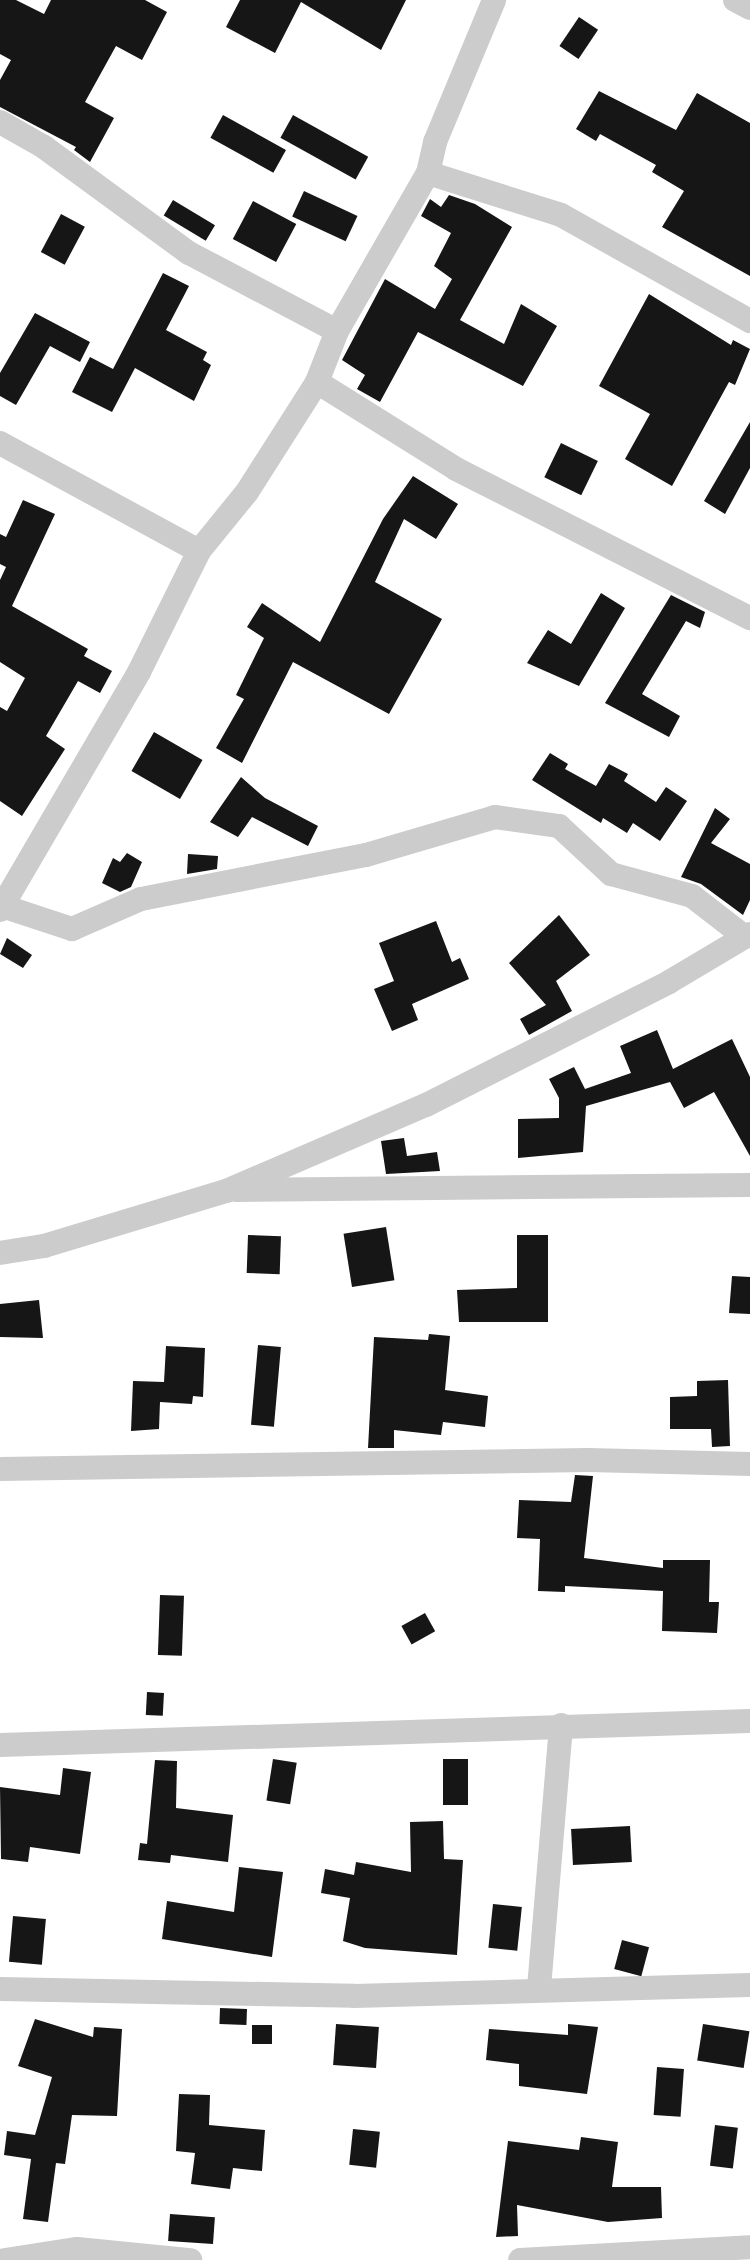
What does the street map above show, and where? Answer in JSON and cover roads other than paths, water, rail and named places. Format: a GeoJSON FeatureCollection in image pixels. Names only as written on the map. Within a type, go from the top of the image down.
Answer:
{"type":"FeatureCollection","features":[{"type":"Feature","properties":{"kind":"street"},"geometry":{"type":"LineString","coordinates":[[0,1253],[44,1246],[226,1191],[426,1105],[669,982],[747,935],[692,896],[611,874],[559,826],[495,817],[366,855],[141,899],[72,929],[1,908],[139,672],[199,551],[247,492],[317,382],[337,331],[428,173],[435,142],[494,0]]}},
{"type":"Feature","properties":{"kind":"street"},"geometry":{"type":"LineString","coordinates":[[735,0],[750,8]]}},
{"type":"Feature","properties":{"kind":"street"},"geometry":{"type":"LineString","coordinates":[[0,122],[44,147],[189,253],[337,331]]}},
{"type":"Feature","properties":{"kind":"street"},"geometry":{"type":"LineString","coordinates":[[428,173],[561,215],[750,321]]}},
{"type":"Feature","properties":{"kind":"street"},"geometry":{"type":"LineString","coordinates":[[317,382],[456,469],[750,618]]}},
{"type":"Feature","properties":{"kind":"street"},"geometry":{"type":"LineString","coordinates":[[0,443],[199,551]]}},
{"type":"Feature","properties":{"kind":"street"},"geometry":{"type":"LineString","coordinates":[[226,1191],[750,1185]]}},
{"type":"Feature","properties":{"kind":"street"},"geometry":{"type":"LineString","coordinates":[[0,1469],[588,1460],[750,1464]]}},
{"type":"Feature","properties":{"kind":"street"},"geometry":{"type":"LineString","coordinates":[[0,1745],[750,1721]]}},
{"type":"Feature","properties":{"kind":"street"},"geometry":{"type":"LineString","coordinates":[[539,1988],[561,1725]]}},
{"type":"Feature","properties":{"kind":"street"},"geometry":{"type":"LineString","coordinates":[[0,1989],[354,1996],[539,1988],[750,1985]]}},
{"type":"Feature","properties":{"kind":"street"},"geometry":{"type":"LineString","coordinates":[[520,2260],[750,2247]]}},
{"type":"Feature","properties":{"kind":"street"},"geometry":{"type":"LineString","coordinates":[[5,2260],[77,2249],[190,2260]]}}]}
